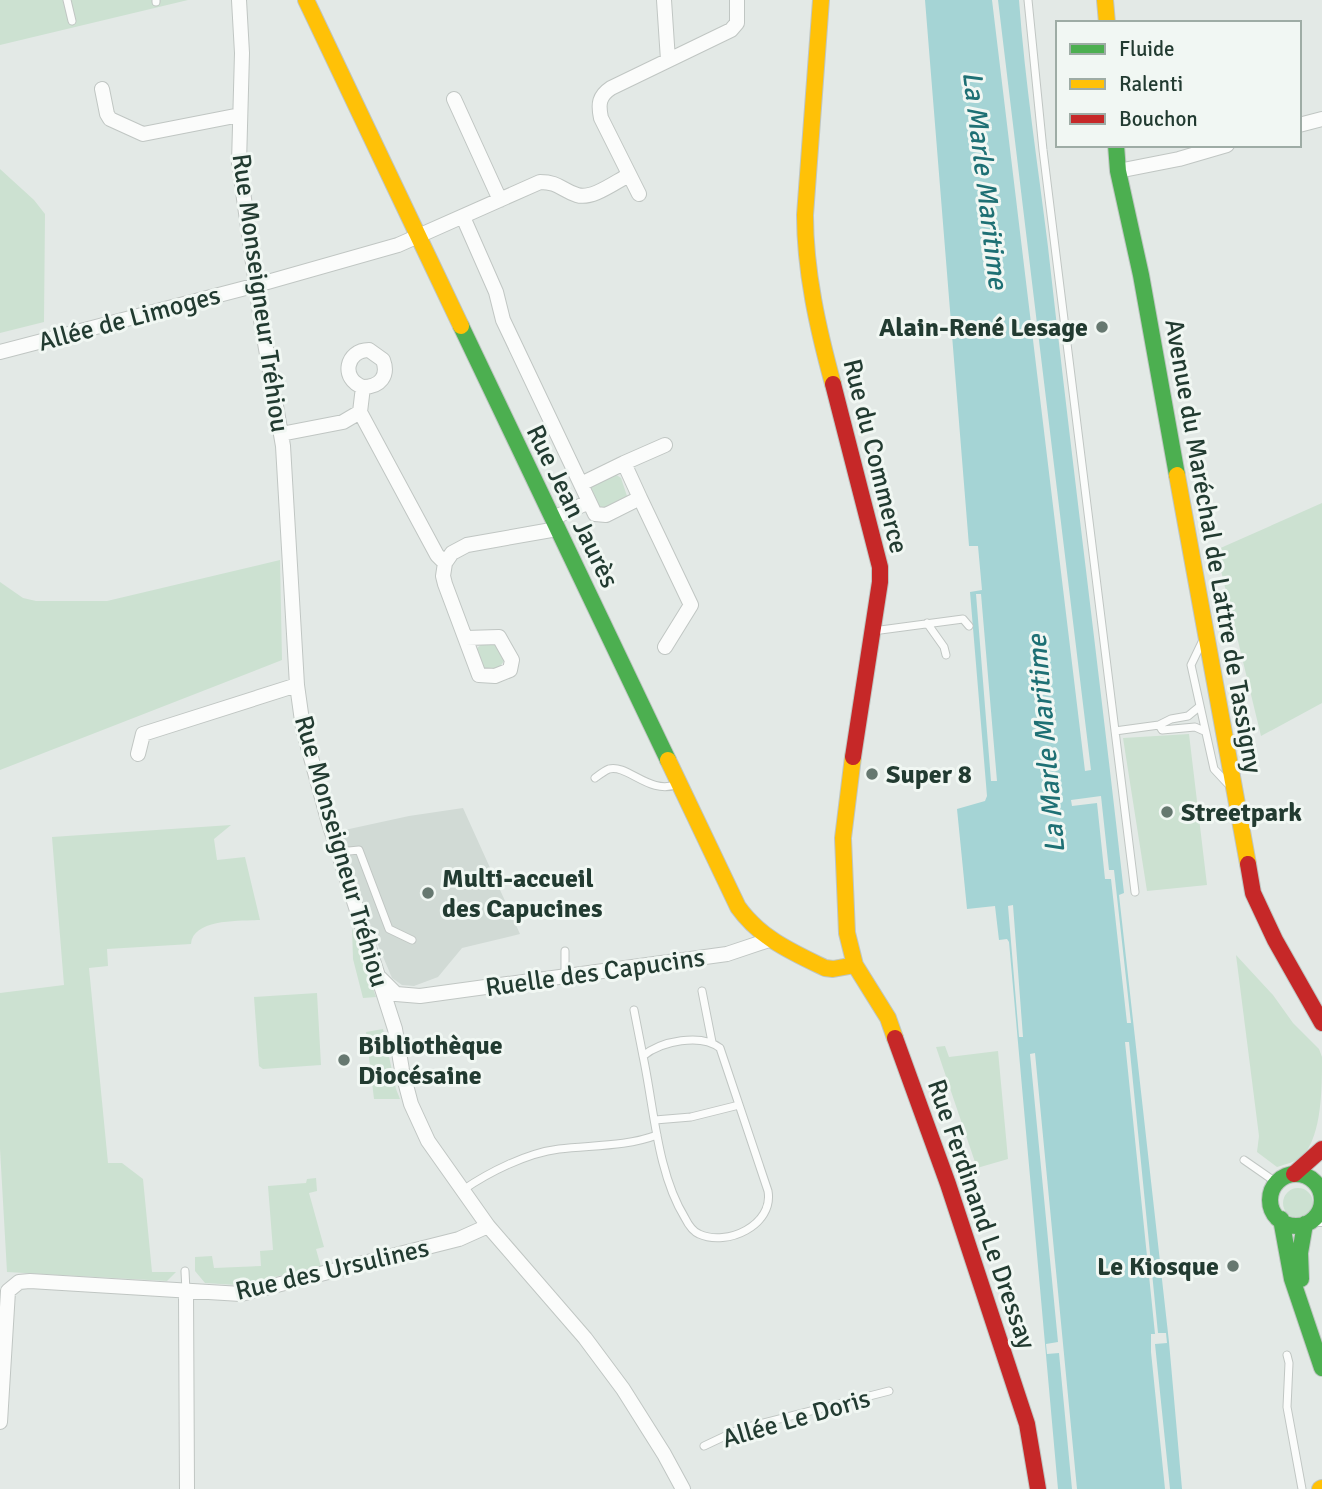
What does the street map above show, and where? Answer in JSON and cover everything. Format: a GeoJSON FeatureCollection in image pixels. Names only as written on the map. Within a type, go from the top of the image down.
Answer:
{"type":"FeatureCollection","features":[{"type":"Feature","properties":{"kind":"main road","name":"Rue Jean Jaurès"},"geometry":{"type":"LineString","coordinates":[[306,0],[743,916],[769,940],[825,968],[855,965]]}},
{"type":"Feature","properties":{"kind":"main road","name":"Rue du Commerce"},"geometry":{"type":"LineString","coordinates":[[821,0],[805,247],[822,347],[879,560],[880,582],[857,722],[843,838],[844,910],[855,965]]}},
{"type":"Feature","properties":{"kind":"main road"},"geometry":{"type":"LineString","coordinates":[[1105,0],[1107,21]]}},
{"type":"Feature","properties":{"kind":"main road","name":"Avenue du Maréchal de Lattre de Tassigny"},"geometry":{"type":"LineString","coordinates":[[1116,147],[1118,171],[1140,275],[1253,893],[1267,924],[1322,1023]]}},
{"type":"Feature","properties":{"kind":"main road","name":"Rue Ferdinand Le Dressay"},"geometry":{"type":"LineString","coordinates":[[855,965],[888,1018],[948,1184],[1027,1424],[1038,1489]]}},
{"type":"Feature","properties":{"kind":"main road"},"geometry":{"type":"LineString","coordinates":[[1294,1174],[1322,1149]]}},
{"type":"Feature","properties":{"kind":"main road"},"geometry":{"type":"LineString","coordinates":[[1301,1305],[1300,1253],[1322,1204],[1321,1184],[1304,1175],[1284,1177],[1272,1191],[1270,1201],[1273,1211],[1286,1224],[1314,1221]]}},
{"type":"Feature","properties":{"kind":"main road"},"geometry":{"type":"LineString","coordinates":[[1281,1219],[1292,1279],[1322,1368]]}},
{"type":"Feature","properties":{"kind":"street","name":"Rue Monseigneur Tréhiou"},"geometry":{"type":"LineString","coordinates":[[239,0],[242,52],[239,163],[281,434],[296,685],[303,729],[338,852],[395,1029],[402,1070],[414,1114],[428,1140],[488,1226],[585,1338],[623,1389],[675,1464],[683,1489]]}},
{"type":"Feature","properties":{"kind":"street"},"geometry":{"type":"LineString","coordinates":[[664,0],[668,60]]}},
{"type":"Feature","properties":{"kind":"street"},"geometry":{"type":"LineString","coordinates":[[639,194],[601,118],[600,99],[611,88],[731,30],[737,23],[737,0]]}},
{"type":"Feature","properties":{"kind":"street"},"geometry":{"type":"LineString","coordinates":[[102,89],[110,119],[143,134],[240,115]]}},
{"type":"Feature","properties":{"kind":"street"},"geometry":{"type":"LineString","coordinates":[[454,99],[500,200]]}},
{"type":"Feature","properties":{"kind":"street"},"geometry":{"type":"LineString","coordinates":[[1301,124],[1322,119]]}},
{"type":"Feature","properties":{"kind":"street"},"geometry":{"type":"LineString","coordinates":[[1118,171],[1179,159],[1220,147]]}},
{"type":"Feature","properties":{"kind":"street","name":"Allée de Limoges"},"geometry":{"type":"LineString","coordinates":[[0,352],[398,245],[540,182],[553,182],[576,195],[587,196],[629,175]]}},
{"type":"Feature","properties":{"kind":"street"},"geometry":{"type":"LineString","coordinates":[[463,217],[496,292],[503,320],[595,513],[601,516],[640,498]]}},
{"type":"Feature","properties":{"kind":"street"},"geometry":{"type":"LineString","coordinates":[[363,387],[360,412],[437,555],[445,563]]}},
{"type":"Feature","properties":{"kind":"street"},"geometry":{"type":"LineString","coordinates":[[281,434],[343,422],[360,412]]}},
{"type":"Feature","properties":{"kind":"street"},"geometry":{"type":"LineString","coordinates":[[581,484],[665,445]]}},
{"type":"Feature","properties":{"kind":"street"},"geometry":{"type":"LineString","coordinates":[[625,463],[691,605],[665,646]]}},
{"type":"Feature","properties":{"kind":"street"},"geometry":{"type":"LineString","coordinates":[[466,638],[443,576],[445,563],[452,552],[467,545],[555,523],[589,502]]}},
{"type":"Feature","properties":{"kind":"street"},"geometry":{"type":"LineString","coordinates":[[138,754],[143,734],[296,685]]}},
{"type":"Feature","properties":{"kind":"street","name":"Ruelle des Capucins"},"geometry":{"type":"LineString","coordinates":[[380,977],[396,994],[420,996],[727,954],[769,940]]}},
{"type":"Feature","properties":{"kind":"street"},"geometry":{"type":"LineString","coordinates":[[395,1029],[400,1010],[420,996]]}},
{"type":"Feature","properties":{"kind":"street","name":"Rue des Ursulines"},"geometry":{"type":"LineString","coordinates":[[4,1289],[19,1282],[30,1281],[242,1294],[459,1239],[488,1226]]}},
{"type":"Feature","properties":{"kind":"street"},"geometry":{"type":"LineString","coordinates":[[0,1422],[4,1289]]}},
{"type":"Feature","properties":{"kind":"street"},"geometry":{"type":"LineString","coordinates":[[186,1292],[187,1489]]}},
{"type":"Feature","properties":{"kind":"lane"},"geometry":{"type":"LineString","coordinates":[[67,0],[72,21]]}},
{"type":"Feature","properties":{"kind":"lane"},"geometry":{"type":"LineString","coordinates":[[1028,0],[1135,892]]}},
{"type":"Feature","properties":{"kind":"lane"},"geometry":{"type":"LineString","coordinates":[[873,631],[963,619],[969,626]]}},
{"type":"Feature","properties":{"kind":"lane"},"geometry":{"type":"LineString","coordinates":[[927,623],[944,647],[946,655]]}},
{"type":"Feature","properties":{"kind":"lane"},"geometry":{"type":"LineString","coordinates":[[1205,637],[1191,665],[1214,768],[1233,788]]}},
{"type":"Feature","properties":{"kind":"lane"},"geometry":{"type":"LineString","coordinates":[[1115,730],[1159,725],[1171,719],[1188,716],[1199,706]]}},
{"type":"Feature","properties":{"kind":"lane"},"geometry":{"type":"LineString","coordinates":[[1159,725],[1162,730],[1195,727],[1204,731]]}},
{"type":"Feature","properties":{"kind":"lane"},"geometry":{"type":"LineString","coordinates":[[595,778],[614,768],[649,784],[672,786],[678,783]]}},
{"type":"Feature","properties":{"kind":"lane"},"geometry":{"type":"LineString","coordinates":[[338,852],[359,850],[389,929],[412,940]]}},
{"type":"Feature","properties":{"kind":"lane"},"geometry":{"type":"LineString","coordinates":[[565,951],[565,975]]}},
{"type":"Feature","properties":{"kind":"lane"},"geometry":{"type":"LineString","coordinates":[[702,991],[712,1042]]}},
{"type":"Feature","properties":{"kind":"lane"},"geometry":{"type":"LineString","coordinates":[[634,1010],[657,1135],[674,1199],[690,1227],[698,1234],[711,1237],[740,1233],[753,1226],[763,1217],[769,1200],[720,1048],[712,1042],[698,1041],[662,1045],[643,1056]]}},
{"type":"Feature","properties":{"kind":"lane"},"geometry":{"type":"LineString","coordinates":[[655,1120],[691,1117],[739,1105]]}},
{"type":"Feature","properties":{"kind":"lane"},"geometry":{"type":"LineString","coordinates":[[463,1189],[499,1168],[556,1150],[617,1144],[657,1135]]}},
{"type":"Feature","properties":{"kind":"lane"},"geometry":{"type":"LineString","coordinates":[[1244,1160],[1277,1183]]}},
{"type":"Feature","properties":{"kind":"lane"},"geometry":{"type":"LineString","coordinates":[[185,1272],[186,1292]]}},
{"type":"Feature","properties":{"kind":"lane"},"geometry":{"type":"LineString","coordinates":[[1287,1355],[1287,1407],[1302,1489]]}},
{"type":"Feature","properties":{"kind":"lane","name":"Allée Le Doris"},"geometry":{"type":"LineString","coordinates":[[704,1446],[740,1429],[889,1391]]}},
{"type":"Feature","properties":{"kind":"shaded area","name":"Multi-accueil des Capucines"},"geometry":{"type":"Polygon","coordinates":[[[463,808],[520,934],[462,948],[438,977],[414,986],[402,985],[392,978],[339,852],[340,831],[463,808]]]}},
{"type":"Feature","properties":{"kind":"green space"},"geometry":{"type":"Polygon","coordinates":[[[0,0],[188,0],[0,45],[0,0]]]}},
{"type":"Feature","properties":{"kind":"green space"},"geometry":{"type":"Polygon","coordinates":[[[0,169],[34,200],[45,214],[44,322],[0,333],[0,169]]]}},
{"type":"Feature","properties":{"kind":"green space"},"geometry":{"type":"Polygon","coordinates":[[[615,474],[621,478],[627,496],[602,510],[596,507],[590,486],[615,474]]]}},
{"type":"Feature","properties":{"kind":"green space"},"geometry":{"type":"Polygon","coordinates":[[[1322,503],[1322,703],[1261,736],[1216,550],[1322,503]]]}},
{"type":"Feature","properties":{"kind":"green space"},"geometry":{"type":"Polygon","coordinates":[[[280,560],[282,660],[0,770],[0,582],[23,598],[36,601],[107,601],[280,560]]]}},
{"type":"Feature","properties":{"kind":"green space"},"geometry":{"type":"Polygon","coordinates":[[[493,643],[504,661],[498,669],[484,670],[476,649],[482,644],[493,643]]]}},
{"type":"Feature","properties":{"kind":"green space","name":"Streetpark"},"geometry":{"type":"Polygon","coordinates":[[[1189,734],[1207,885],[1147,891],[1123,738],[1189,734]]]}},
{"type":"Feature","properties":{"kind":"green space"},"geometry":{"type":"Polygon","coordinates":[[[231,825],[214,839],[217,860],[245,857],[260,920],[209,925],[200,929],[191,944],[107,949],[108,966],[89,968],[108,1163],[122,1163],[143,1179],[152,1272],[176,1272],[167,1281],[7,1272],[0,1149],[0,993],[64,985],[52,837],[231,825]]]}},
{"type":"Feature","properties":{"kind":"green space"},"geometry":{"type":"Polygon","coordinates":[[[352,928],[376,997],[363,998],[353,959],[352,928]]]}},
{"type":"Feature","properties":{"kind":"green space"},"geometry":{"type":"Polygon","coordinates":[[[1236,955],[1273,995],[1293,1023],[1319,1049],[1322,1057],[1320,1110],[1314,1136],[1303,1156],[1277,1167],[1257,1152],[1259,1136],[1236,955]]]}},
{"type":"Feature","properties":{"kind":"green space"},"geometry":{"type":"Polygon","coordinates":[[[317,993],[321,1065],[263,1069],[259,1066],[254,997],[317,993]]]}},
{"type":"Feature","properties":{"kind":"green space"},"geometry":{"type":"Polygon","coordinates":[[[383,1029],[400,1099],[374,1099],[366,1032],[383,1029]]]}},
{"type":"Feature","properties":{"kind":"green space"},"geometry":{"type":"Polygon","coordinates":[[[945,1046],[949,1057],[998,1051],[1008,1159],[977,1168],[936,1047],[945,1046]]]}},
{"type":"Feature","properties":{"kind":"green space"},"geometry":{"type":"Polygon","coordinates":[[[316,1178],[317,1191],[309,1193],[324,1247],[316,1249],[321,1267],[236,1285],[205,1283],[195,1271],[195,1257],[212,1256],[214,1268],[261,1266],[260,1251],[273,1250],[268,1186],[306,1183],[307,1179],[316,1178]]]}},
{"type":"Feature","properties":{"kind":"green space"},"geometry":{"type":"Polygon","coordinates":[[[1298,1188],[1304,1189],[1312,1197],[1312,1209],[1304,1217],[1298,1218],[1292,1217],[1284,1209],[1283,1203],[1284,1197],[1292,1189],[1298,1188]]]}},
{"type":"Feature","properties":{"kind":"water","name":"La Marle Maritime"},"geometry":{"type":"Polygon","coordinates":[[[925,0],[1019,0],[1124,893],[1119,895],[1169,1342],[1182,1489],[1058,1489],[1009,942],[1007,939],[999,940],[995,906],[967,909],[957,809],[985,801],[987,796],[970,592],[982,590],[978,546],[969,546],[925,0]]]}},
{"type":"Feature","properties":{"kind":"pier"},"geometry":{"type":"Polygon","coordinates":[[[992,0],[998,0],[1091,770],[1085,771],[992,0]]]}},
{"type":"Feature","properties":{"kind":"pier"},"geometry":{"type":"Polygon","coordinates":[[[976,594],[981,594],[997,781],[991,781],[976,594]]]}},
{"type":"Feature","properties":{"kind":"pier"},"geometry":{"type":"Polygon","coordinates":[[[1101,796],[1109,870],[1114,870],[1131,1023],[1127,1023],[1111,879],[1105,879],[1097,803],[1072,806],[1071,800],[1101,796]]]}},
{"type":"Feature","properties":{"kind":"pier"},"geometry":{"type":"Polygon","coordinates":[[[1013,905],[1023,1037],[1019,1037],[1008,906],[1013,905]]]}},
{"type":"Feature","properties":{"kind":"pier"},"geometry":{"type":"Polygon","coordinates":[[[1125,1042],[1129,1042],[1158,1333],[1166,1333],[1167,1343],[1155,1344],[1170,1489],[1165,1489],[1151,1352],[1151,1334],[1155,1334],[1125,1042]]]}},
{"type":"Feature","properties":{"kind":"pier"},"geometry":{"type":"Polygon","coordinates":[[[1035,1053],[1077,1489],[1072,1489],[1059,1353],[1047,1354],[1046,1344],[1058,1342],[1030,1054],[1035,1053]]]}},
{"type":"Feature","properties":{"kind":"traffic: fast"},"geometry":{"type":"LineString","coordinates":[[1116,147],[1118,171],[1141,275],[1177,475]]}},
{"type":"Feature","properties":{"kind":"traffic: fast"},"geometry":{"type":"LineString","coordinates":[[461,326],[668,760]]}},
{"type":"Feature","properties":{"kind":"traffic: fast"},"geometry":{"type":"LineString","coordinates":[[1296,1174],[1306,1176],[1314,1182],[1320,1190],[1322,1200],[1320,1210],[1314,1218],[1306,1224],[1296,1226],[1286,1224],[1278,1218],[1272,1210],[1270,1200],[1272,1190],[1278,1182],[1286,1176],[1296,1174]]}},
{"type":"Feature","properties":{"kind":"traffic: fast"},"geometry":{"type":"LineString","coordinates":[[1281,1219],[1292,1279],[1322,1368]]}},
{"type":"Feature","properties":{"kind":"traffic: fast"},"geometry":{"type":"LineString","coordinates":[[1301,1279],[1300,1253],[1305,1224]]}},
{"type":"Feature","properties":{"kind":"traffic: slow"},"geometry":{"type":"LineString","coordinates":[[306,0],[461,326]]}},
{"type":"Feature","properties":{"kind":"traffic: slow"},"geometry":{"type":"LineString","coordinates":[[821,0],[805,215],[813,300],[833,384]]}},
{"type":"Feature","properties":{"kind":"traffic: slow"},"geometry":{"type":"LineString","coordinates":[[1105,0],[1107,21]]}},
{"type":"Feature","properties":{"kind":"traffic: slow"},"geometry":{"type":"LineString","coordinates":[[1177,475],[1248,864]]}},
{"type":"Feature","properties":{"kind":"traffic: slow"},"geometry":{"type":"LineString","coordinates":[[853,757],[843,838],[847,933],[855,965],[888,1018],[895,1038]]}},
{"type":"Feature","properties":{"kind":"traffic: slow"},"geometry":{"type":"LineString","coordinates":[[668,760],[738,907],[747,918],[766,936],[825,968],[855,965]]}},
{"type":"Feature","properties":{"kind":"traffic: jam"},"geometry":{"type":"LineString","coordinates":[[833,384],[880,567],[880,582],[853,757]]}},
{"type":"Feature","properties":{"kind":"traffic: jam"},"geometry":{"type":"LineString","coordinates":[[1248,864],[1253,893],[1275,940],[1322,1023]]}},
{"type":"Feature","properties":{"kind":"traffic: jam"},"geometry":{"type":"LineString","coordinates":[[895,1038],[948,1184],[1027,1424],[1038,1489]]}},
{"type":"Feature","properties":{"kind":"traffic: jam"},"geometry":{"type":"LineString","coordinates":[[1294,1174],[1322,1149]]}},
{"type":"Feature","properties":{"kind":"place","name":"Alain-René Lesage"},"geometry":{"type":"Point","coordinates":[1102,327]}},
{"type":"Feature","properties":{"kind":"place","name":"Super 8"},"geometry":{"type":"Point","coordinates":[872,774]}},
{"type":"Feature","properties":{"kind":"place","name":"Streetpark"},"geometry":{"type":"Point","coordinates":[1167,812]}},
{"type":"Feature","properties":{"kind":"place","name":"Multi-accueil des Capucines"},"geometry":{"type":"Point","coordinates":[428,893]}},
{"type":"Feature","properties":{"kind":"place","name":"Bibliothèque Diocésaine"},"geometry":{"type":"Point","coordinates":[344,1060]}},
{"type":"Feature","properties":{"kind":"place","name":"Le Kiosque"},"geometry":{"type":"Point","coordinates":[1233,1266]}}]}
